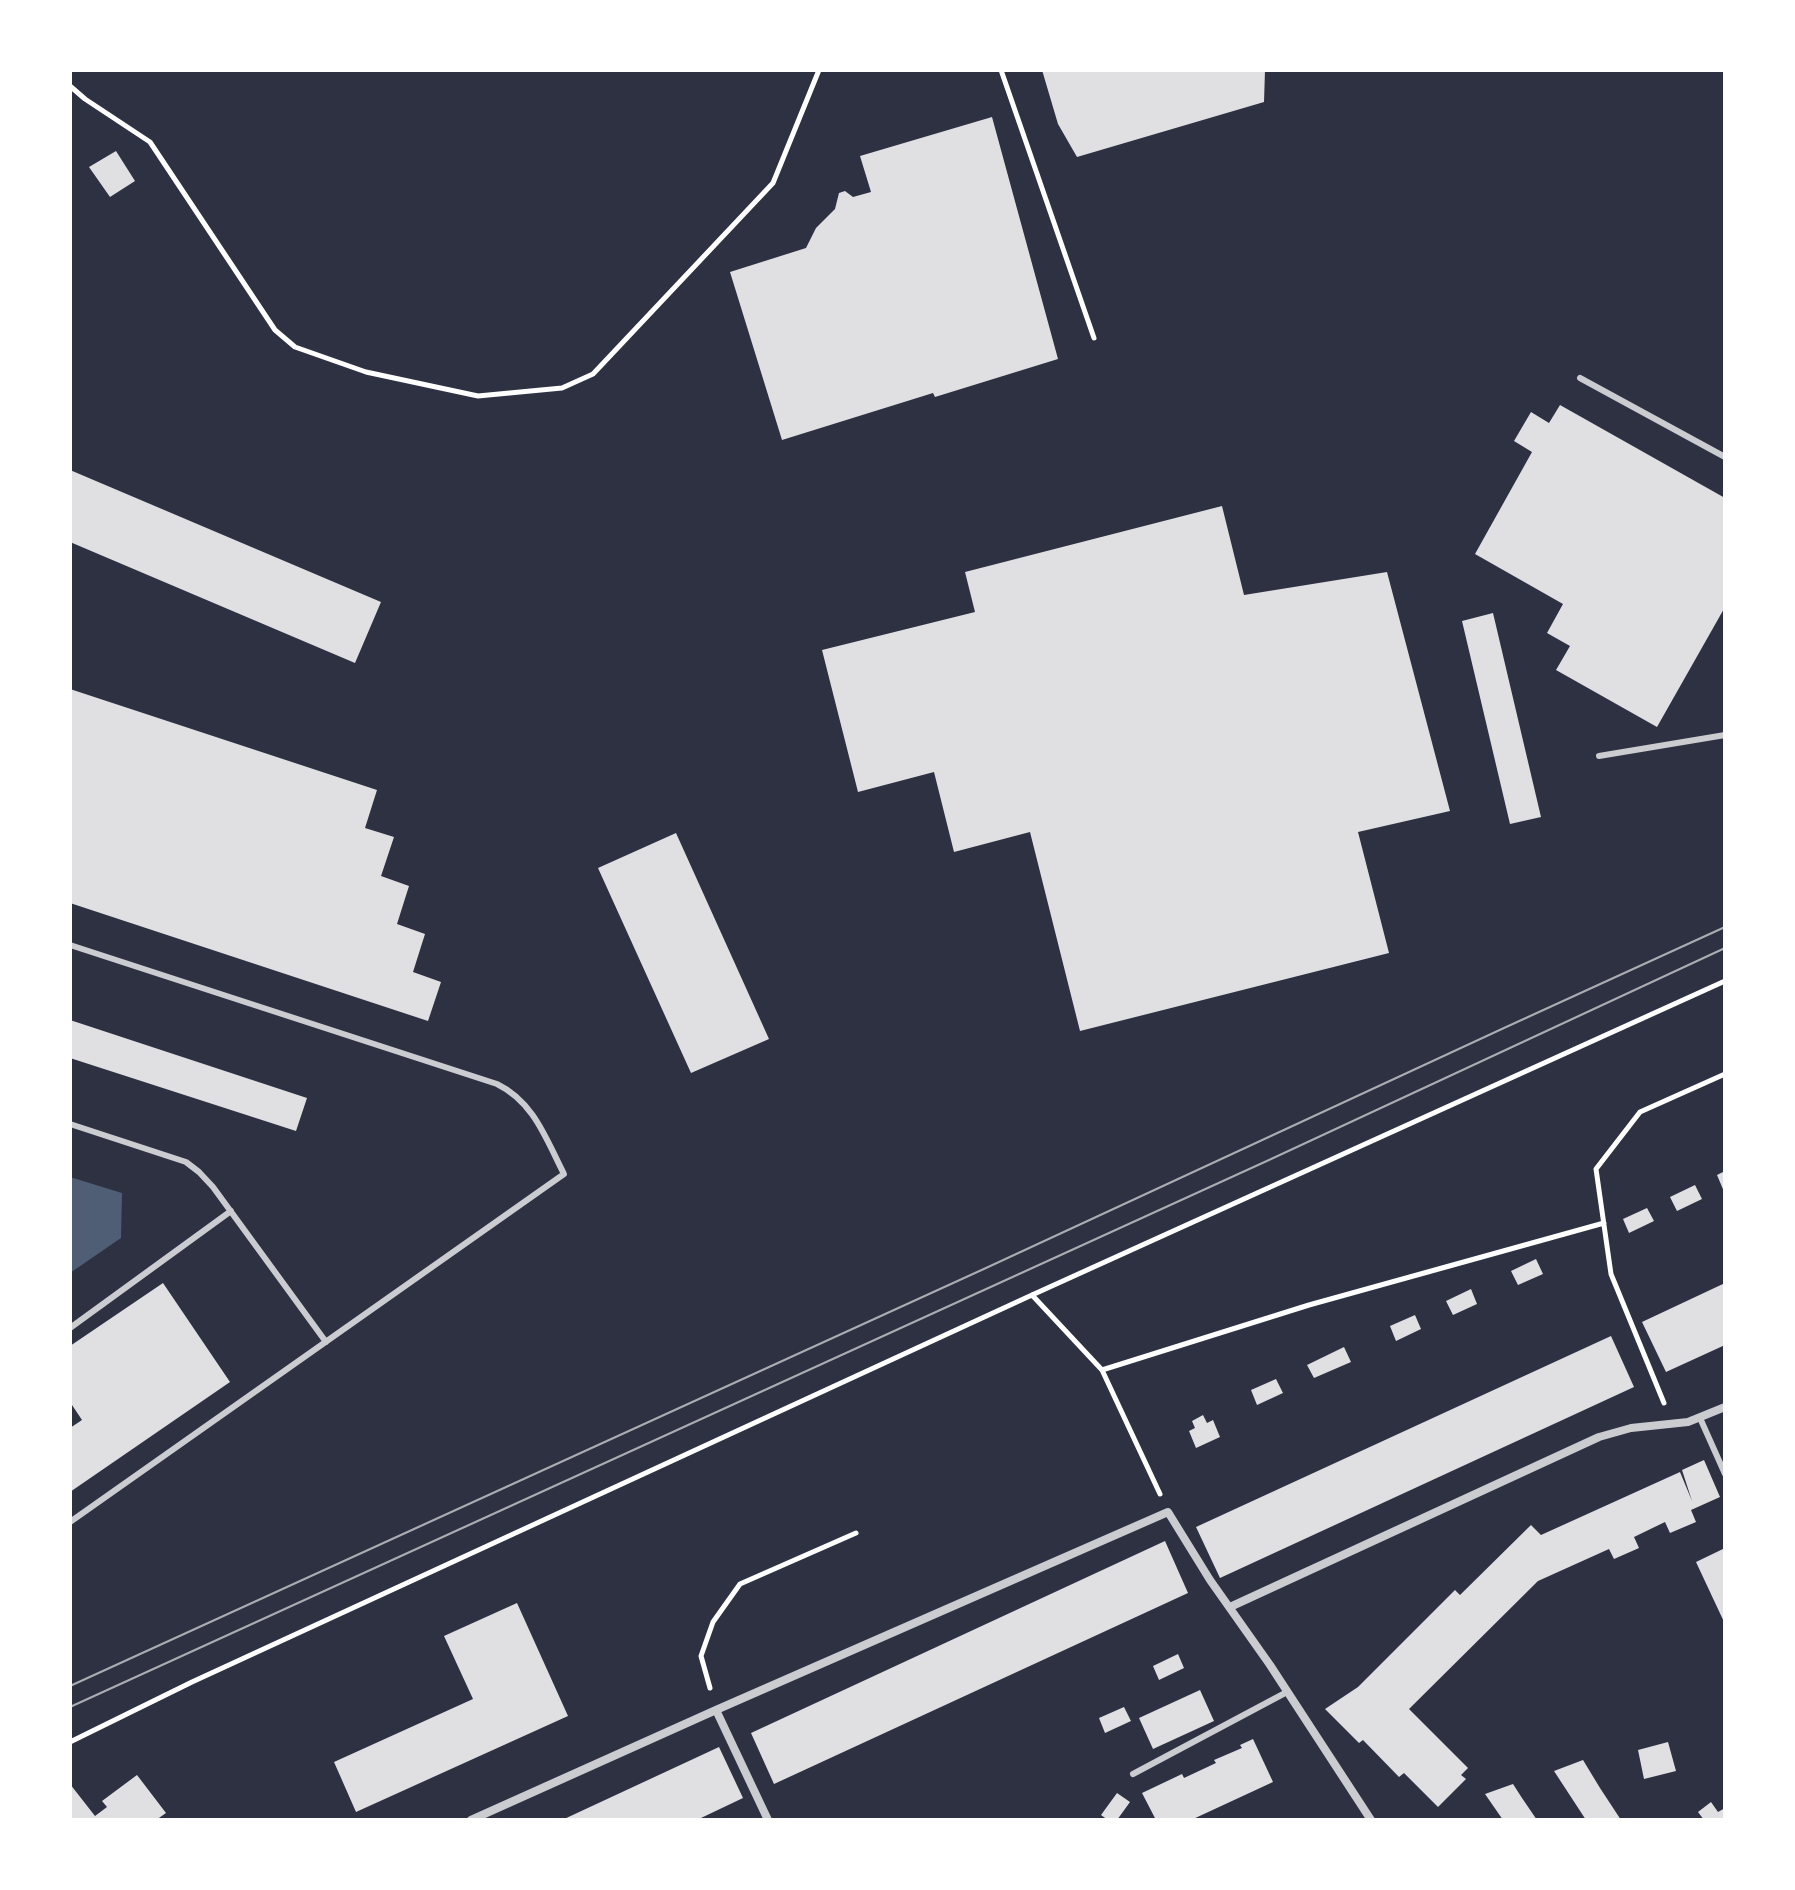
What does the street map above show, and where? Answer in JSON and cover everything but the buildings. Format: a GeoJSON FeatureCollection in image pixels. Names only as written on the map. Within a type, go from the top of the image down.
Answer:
{"type":"FeatureCollection","features":[{"type":"Feature","properties":{"kind":"street"},"geometry":{"type":"LineString","coordinates":[[1230,1607],[1599,1437],[1623,1429],[1700,1418],[1725,1407]]}},
{"type":"Feature","properties":{"kind":"street"},"geometry":{"type":"LineString","coordinates":[[471,1820],[1168,1512],[1194,1556],[1371,1820]]}},
{"type":"Feature","properties":{"kind":"street"},"geometry":{"type":"LineString","coordinates":[[716,1710],[768,1820]]}},
{"type":"Feature","properties":{"kind":"lane"},"geometry":{"type":"LineString","coordinates":[[1580,378],[1725,457]]}},
{"type":"Feature","properties":{"kind":"lane"},"geometry":{"type":"LineString","coordinates":[[1599,756],[1725,735]]}},
{"type":"Feature","properties":{"kind":"lane"},"geometry":{"type":"LineString","coordinates":[[70,945],[510,1090],[531,1111],[564,1174],[70,1522]]}},
{"type":"Feature","properties":{"kind":"lane"},"geometry":{"type":"LineString","coordinates":[[70,1124],[186,1162],[199,1172],[326,1342]]}},
{"type":"Feature","properties":{"kind":"lane"},"geometry":{"type":"LineString","coordinates":[[70,1328],[231,1211]]}},
{"type":"Feature","properties":{"kind":"lane"},"geometry":{"type":"LineString","coordinates":[[1700,1418],[1725,1474]]}},
{"type":"Feature","properties":{"kind":"lane"},"geometry":{"type":"LineString","coordinates":[[1133,1774],[1287,1692]]}},
{"type":"Feature","properties":{"kind":"path"},"geometry":{"type":"LineString","coordinates":[[70,86],[150,142],[275,330],[295,347],[366,372],[478,396],[562,388],[593,374],[773,183],[819,70]]}},
{"type":"Feature","properties":{"kind":"path"},"geometry":{"type":"LineString","coordinates":[[1001,70],[1094,338]]}},
{"type":"Feature","properties":{"kind":"path"},"geometry":{"type":"LineString","coordinates":[[70,1742],[192,1682],[1032,1295],[1725,981]]}},
{"type":"Feature","properties":{"kind":"path"},"geometry":{"type":"LineString","coordinates":[[1672,1424],[1611,1274],[1596,1169],[1640,1112],[1725,1074]]}},
{"type":"Feature","properties":{"kind":"path"},"geometry":{"type":"LineString","coordinates":[[1102,1370],[1309,1305],[1604,1223]]}},
{"type":"Feature","properties":{"kind":"path"},"geometry":{"type":"LineString","coordinates":[[1032,1295],[1102,1370],[1168,1512]]}},
{"type":"Feature","properties":{"kind":"path"},"geometry":{"type":"LineString","coordinates":[[716,1710],[701,1656],[713,1622],[740,1584],[856,1533]]}},
{"type":"Feature","properties":{"kind":"water"},"geometry":{"type":"Polygon","coordinates":[[[70,1177],[122,1193],[121,1238],[70,1273],[70,1177]]]}},
{"type":"Feature","properties":{"kind":"tram line"},"geometry":{"type":"LineString","coordinates":[[70,1686],[1725,927]]}},
{"type":"Feature","properties":{"kind":"tram line"},"geometry":{"type":"LineString","coordinates":[[70,1707],[1269,1160],[1725,948]]}}]}
